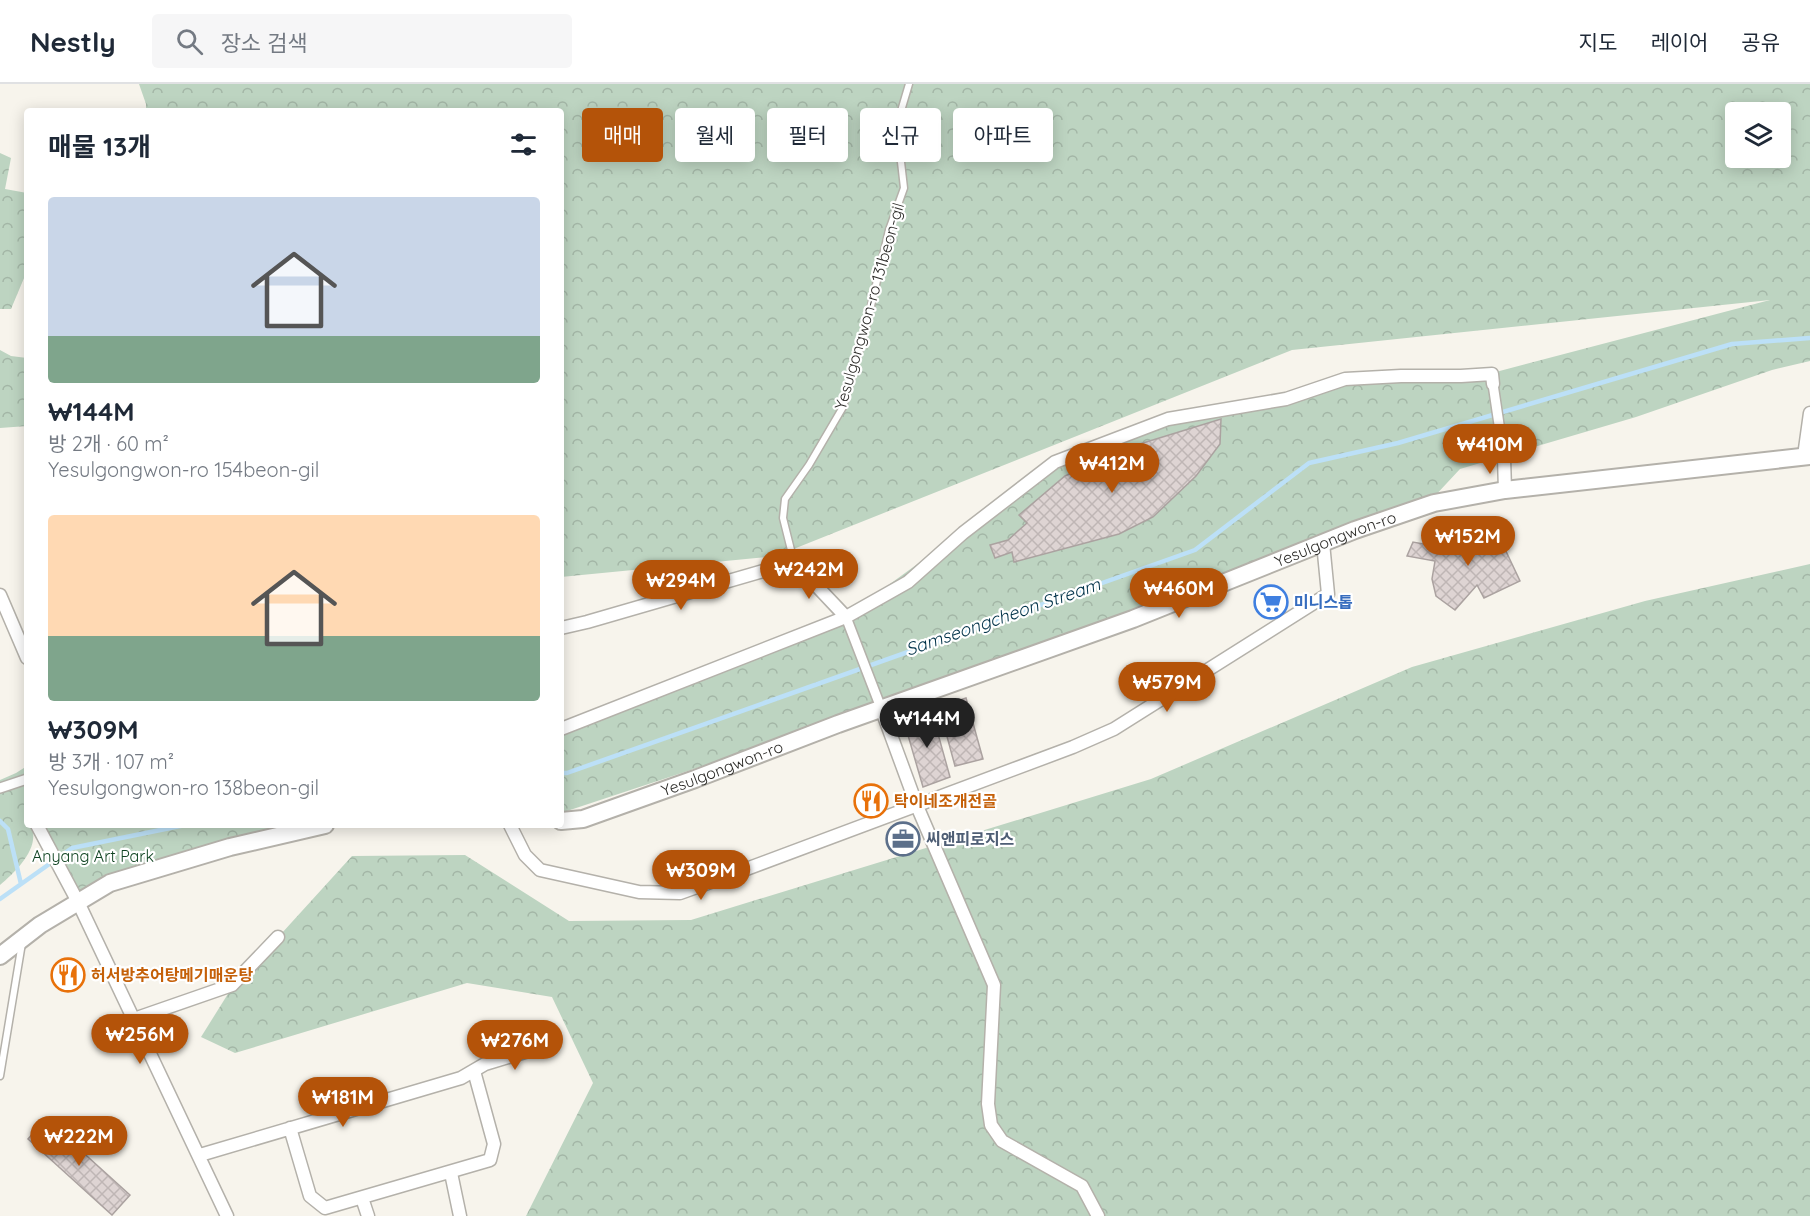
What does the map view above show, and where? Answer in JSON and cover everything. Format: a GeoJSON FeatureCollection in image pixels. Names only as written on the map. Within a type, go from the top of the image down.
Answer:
{"type":"FeatureCollection","features":[{"type":"Feature","properties":{"kind":"street"},"geometry":{"type":"LineString","coordinates":[[564,728],[846,617],[908,582],[963,533],[1055,462],[1168,418],[1286,399],[1345,379],[1492,374],[1504,458],[1505,490]]}},
{"type":"Feature","properties":{"kind":"street"},"geometry":{"type":"LineString","coordinates":[[1807,456],[1810,413]]}},
{"type":"Feature","properties":{"kind":"street","name":"Yesulgongwon-ro"},"geometry":{"type":"LineString","coordinates":[[564,821],[583,819],[881,708],[1132,619],[1355,530],[1434,503],[1505,490],[1807,456]]}},
{"type":"Feature","properties":{"kind":"street"},"geometry":{"type":"LineString","coordinates":[[512,828],[525,855],[540,870],[639,892],[680,893],[917,806],[1073,747],[1114,729],[1328,594],[1323,543]]}},
{"type":"Feature","properties":{"kind":"street"},"geometry":{"type":"LineString","coordinates":[[564,627],[794,562],[846,617],[917,806],[994,985],[988,1104],[991,1125],[1002,1141],[1082,1186],[1098,1216]]}},
{"type":"Feature","properties":{"kind":"street"},"geometry":{"type":"LineString","coordinates":[[0,595],[24,650]]}},
{"type":"Feature","properties":{"kind":"street"},"geometry":{"type":"LineString","coordinates":[[0,788],[24,780]]}},
{"type":"Feature","properties":{"kind":"street"},"geometry":{"type":"LineString","coordinates":[[39,828],[200,1155],[227,1216]]}},
{"type":"Feature","properties":{"kind":"street"},"geometry":{"type":"LineString","coordinates":[[0,956],[74,896],[230,847],[312,828]]}},
{"type":"Feature","properties":{"kind":"street"},"geometry":{"type":"LineString","coordinates":[[134,1019],[231,985],[278,936]]}},
{"type":"Feature","properties":{"kind":"street"},"geometry":{"type":"LineString","coordinates":[[200,1155],[461,1078],[485,1064],[545,1046]]}},
{"type":"Feature","properties":{"kind":"street"},"geometry":{"type":"LineString","coordinates":[[290,1128],[310,1196],[325,1208],[451,1173],[490,1160],[494,1144],[474,1071]]}},
{"type":"Feature","properties":{"kind":"street"},"geometry":{"type":"LineString","coordinates":[[451,1173],[460,1216]]}},
{"type":"Feature","properties":{"kind":"street"},"geometry":{"type":"LineString","coordinates":[[362,1197],[368,1216]]}},
{"type":"Feature","properties":{"kind":"lane","name":"Yesulgongwon-ro 131beon-gil"},"geometry":{"type":"LineString","coordinates":[[794,562],[783,518],[785,500],[809,465],[843,407],[866,327],[889,230],[904,189],[901,162],[893,138],[909,84]]}},
{"type":"Feature","properties":{"kind":"lane"},"geometry":{"type":"LineString","coordinates":[[0,1076],[24,936]]}},
{"type":"Feature","properties":{"kind":"green space"},"geometry":{"type":"Polygon","coordinates":[[[139,84],[1810,84],[1810,361],[1772,370],[1636,417],[1460,469],[1433,498],[881,707],[564,812],[564,726],[846,616],[1008,498],[1055,460],[1168,417],[1239,406],[1345,377],[1492,373],[1770,300],[1292,350],[776,556],[564,577],[564,108],[146,108],[139,84]]]}},
{"type":"Feature","properties":{"kind":"green space"},"geometry":{"type":"Polygon","coordinates":[[[0,153],[11,158],[5,189],[24,192],[24,278],[11,309],[0,309],[0,153]]]}},
{"type":"Feature","properties":{"kind":"green space"},"geometry":{"type":"Polygon","coordinates":[[[0,350],[11,356],[24,358],[24,426],[0,428],[0,350]]]}},
{"type":"Feature","properties":{"kind":"green space"},"geometry":{"type":"Polygon","coordinates":[[[1810,564],[1810,1216],[526,1216],[593,1083],[552,997],[467,983],[235,1053],[201,1037],[231,989],[352,856],[465,855],[569,921],[691,920],[1151,779],[1412,667],[1645,601],[1810,564]]]}},
{"type":"Feature","properties":{"kind":"green space"},"geometry":{"type":"Polygon","coordinates":[[[24,768],[24,828],[32,828],[33,842],[25,858],[0,885],[0,780],[24,768]]]}},
{"type":"Feature","properties":{"kind":"green space","name":"Anyang Art Park"},"geometry":{"type":"Polygon","coordinates":[[[40,828],[308,828],[78,900],[40,828]]]}},
{"type":"Feature","properties":{"kind":"building"},"geometry":{"type":"Polygon","coordinates":[[[1221,419],[1220,444],[1196,476],[1153,517],[1119,534],[1014,562],[1012,552],[995,558],[990,545],[1008,540],[1027,523],[1019,515],[1065,476],[1130,447],[1221,419]]]}},
{"type":"Feature","properties":{"kind":"building"},"geometry":{"type":"Polygon","coordinates":[[[1495,528],[1520,581],[1484,598],[1477,585],[1455,610],[1436,596],[1432,579],[1435,561],[1407,556],[1413,542],[1450,549],[1453,537],[1478,538],[1495,528]]]}},
{"type":"Feature","properties":{"kind":"building"},"geometry":{"type":"Polygon","coordinates":[[[966,698],[983,759],[955,766],[939,707],[966,698]]]}},
{"type":"Feature","properties":{"kind":"building"},"geometry":{"type":"Polygon","coordinates":[[[914,712],[933,716],[950,777],[923,787],[905,725],[914,712]]]}},
{"type":"Feature","properties":{"kind":"building"},"geometry":{"type":"Polygon","coordinates":[[[46,1119],[130,1195],[112,1215],[28,1139],[46,1119]]]}},
{"type":"Feature","properties":{"kind":"waterway","name":"Samseongcheon Stream"},"geometry":{"type":"LineString","coordinates":[[564,773],[1195,550],[1309,463],[1398,443],[1732,344],[1810,338]]}},
{"type":"Feature","properties":{"kind":"waterway"},"geometry":{"type":"LineString","coordinates":[[0,821],[8,829],[21,884]]}},
{"type":"Feature","properties":{"kind":"waterway","name":"Samseongcheon Stream"},"geometry":{"type":"LineString","coordinates":[[0,899],[72,848],[170,828]]}},
{"type":"Feature","properties":{"kind":"place","name":"미니스톱"},"geometry":{"type":"Point","coordinates":[1271,602]}},
{"type":"Feature","properties":{"kind":"place","name":"탁이네조개전골"},"geometry":{"type":"Point","coordinates":[871,801]}},
{"type":"Feature","properties":{"kind":"place","name":"씨앤피로지스"},"geometry":{"type":"Point","coordinates":[903,839]}},
{"type":"Feature","properties":{"kind":"place","name":"허서방추어탕메기매운탕"},"geometry":{"type":"Point","coordinates":[68,975]}}]}
